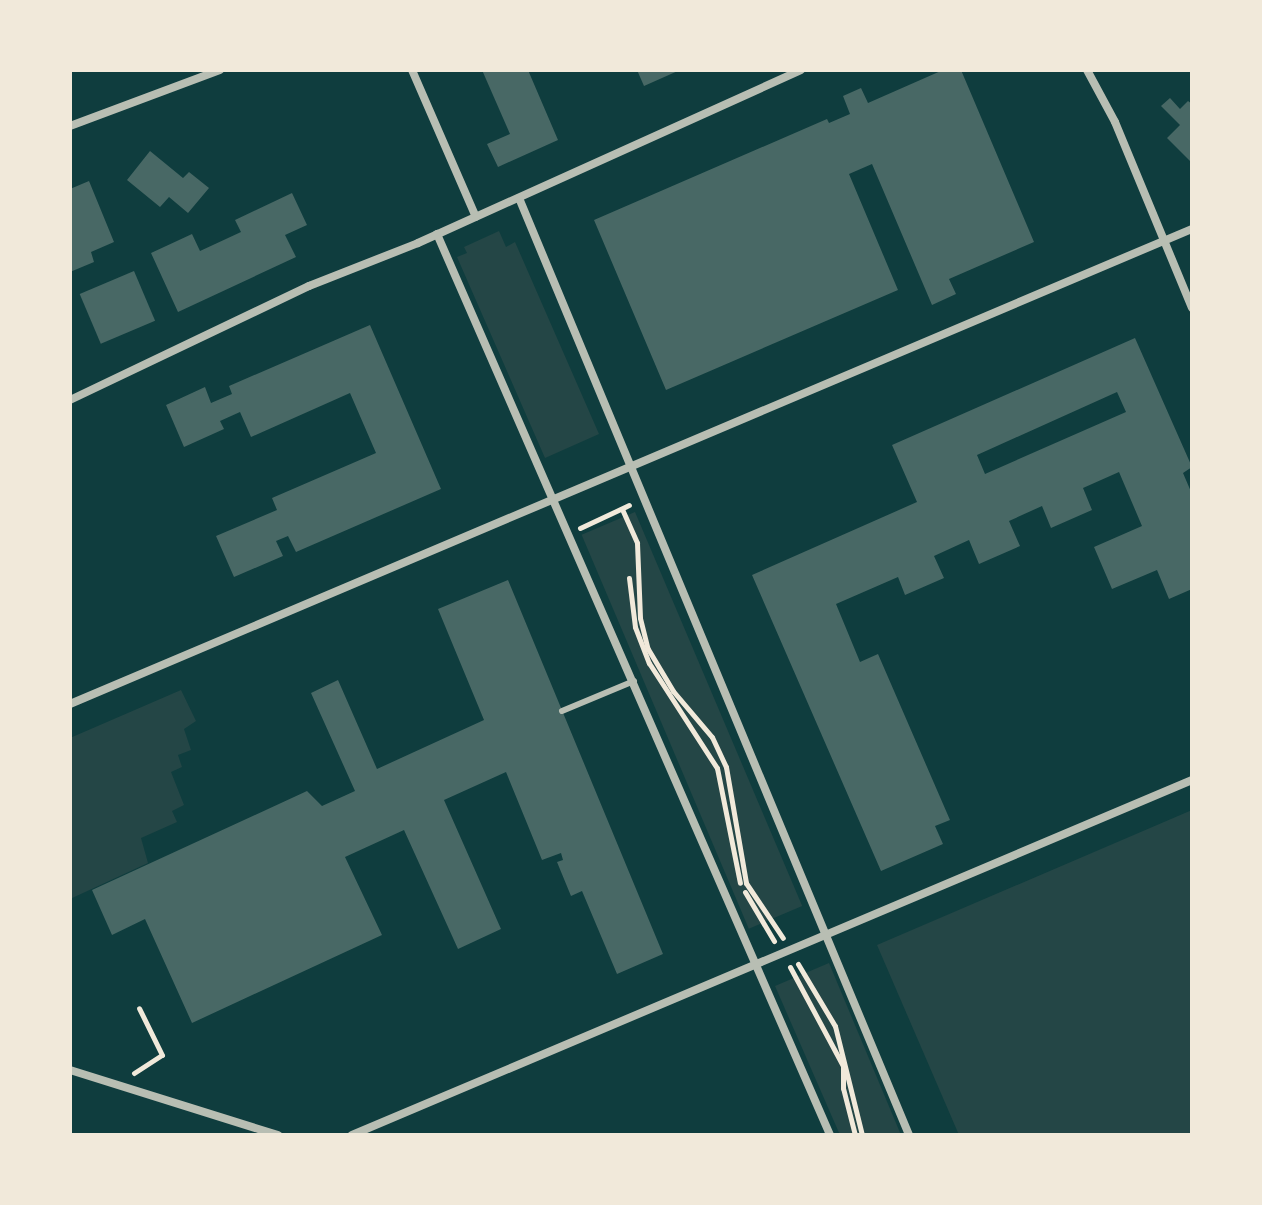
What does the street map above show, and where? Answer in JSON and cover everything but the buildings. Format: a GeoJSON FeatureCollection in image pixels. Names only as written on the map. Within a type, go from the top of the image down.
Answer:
{"type":"FeatureCollection","features":[{"type":"Feature","properties":{"kind":"street"},"geometry":{"type":"LineString","coordinates":[[70,126],[220,70]]}},
{"type":"Feature","properties":{"kind":"street"},"geometry":{"type":"LineString","coordinates":[[412,70],[476,217]]}},
{"type":"Feature","properties":{"kind":"street"},"geometry":{"type":"LineString","coordinates":[[70,400],[309,286],[476,217],[801,70]]}},
{"type":"Feature","properties":{"kind":"street"},"geometry":{"type":"LineString","coordinates":[[1087,70],[1115,122],[1192,308]]}},
{"type":"Feature","properties":{"kind":"street"},"geometry":{"type":"LineString","coordinates":[[519,198],[628,467],[909,1135]]}},
{"type":"Feature","properties":{"kind":"street"},"geometry":{"type":"LineString","coordinates":[[70,704],[1192,229]]}},
{"type":"Feature","properties":{"kind":"street"},"geometry":{"type":"LineString","coordinates":[[437,234],[499,386],[554,499],[830,1135]]}},
{"type":"Feature","properties":{"kind":"street"},"geometry":{"type":"LineString","coordinates":[[352,1135],[1192,780]]}},
{"type":"Feature","properties":{"kind":"street"},"geometry":{"type":"LineString","coordinates":[[70,1070],[278,1135]]}},
{"type":"Feature","properties":{"kind":"lane"},"geometry":{"type":"LineString","coordinates":[[562,711],[634,681]]}},
{"type":"Feature","properties":{"kind":"path"},"geometry":{"type":"LineString","coordinates":[[580,528],[629,505]]}},
{"type":"Feature","properties":{"kind":"path"},"geometry":{"type":"LineString","coordinates":[[622,509],[637,543],[640,618],[648,649],[673,691],[712,737],[726,767],[746,883],[786,951],[843,1066],[843,1088],[855,1135]]}},
{"type":"Feature","properties":{"kind":"path"},"geometry":{"type":"LineString","coordinates":[[629,578],[635,627],[649,663],[717,768],[741,886],[835,1026],[862,1135]]}},
{"type":"Feature","properties":{"kind":"path"},"geometry":{"type":"LineString","coordinates":[[117,1084],[162,1055],[139,1008]]}},
{"type":"Feature","properties":{"kind":"shaded area"},"geometry":{"type":"Polygon","coordinates":[[[499,231],[506,247],[515,242],[599,434],[545,458],[457,257],[467,253],[464,247],[499,231]]]}},
{"type":"Feature","properties":{"kind":"shaded area"},"geometry":{"type":"Polygon","coordinates":[[[635,512],[802,906],[749,929],[582,535],[635,512]]]}},
{"type":"Feature","properties":{"kind":"shaded area"},"geometry":{"type":"Polygon","coordinates":[[[181,690],[196,721],[184,729],[191,750],[178,755],[182,767],[171,772],[184,805],[172,811],[177,822],[141,838],[148,863],[70,899],[70,738],[181,690]]]}},
{"type":"Feature","properties":{"kind":"shaded area"},"geometry":{"type":"Polygon","coordinates":[[[1192,810],[1192,1135],[959,1135],[877,945],[1192,810]]]}},
{"type":"Feature","properties":{"kind":"shaded area"},"geometry":{"type":"Polygon","coordinates":[[[829,963],[901,1135],[840,1135],[775,986],[829,963]]]}}]}
